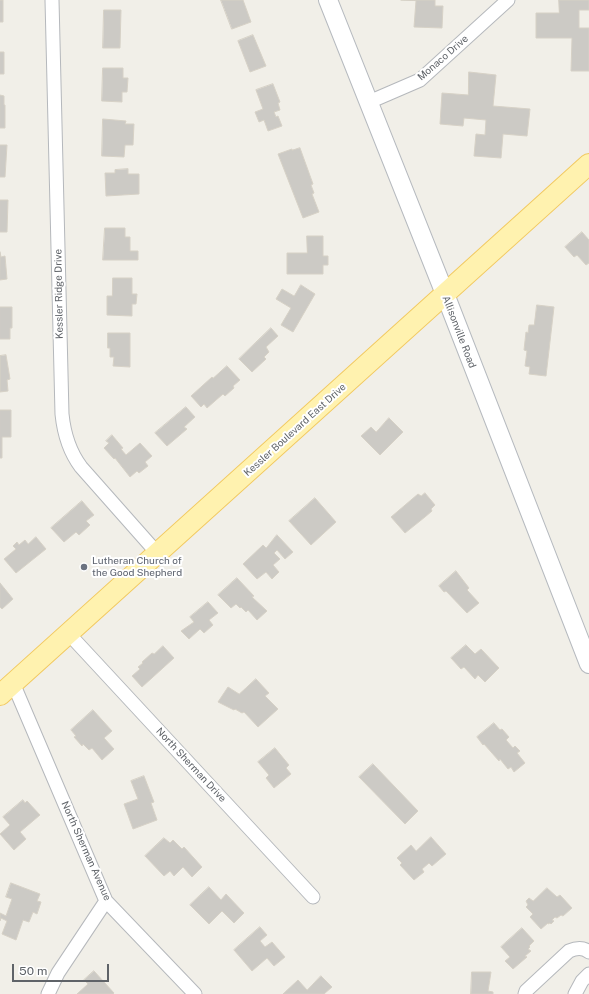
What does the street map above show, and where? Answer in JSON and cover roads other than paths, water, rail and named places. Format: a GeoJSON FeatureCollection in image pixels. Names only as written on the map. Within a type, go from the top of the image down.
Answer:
{"type":"FeatureCollection","features":[{"type":"Feature","properties":{"kind":"main road","name":"Allisonville Road"},"geometry":{"type":"LineString","coordinates":[[328,0],[584,638],[589,664]]}},
{"type":"Feature","properties":{"kind":"main road","name":"Kessler Boulevard East Drive"},"geometry":{"type":"LineString","coordinates":[[7,689],[589,164]]}},
{"type":"Feature","properties":{"kind":"street","name":"Kessler Ridge Drive"},"geometry":{"type":"LineString","coordinates":[[52,0],[63,427],[71,451],[81,467],[158,554]]}},
{"type":"Feature","properties":{"kind":"street","name":"Monaco Drive"},"geometry":{"type":"LineString","coordinates":[[368,102],[420,80],[508,0]]}},
{"type":"Feature","properties":{"kind":"street","name":"North Sherman Drive"},"geometry":{"type":"LineString","coordinates":[[69,634],[313,897]]}},
{"type":"Feature","properties":{"kind":"street","name":"North Sherman Avenue"},"geometry":{"type":"LineString","coordinates":[[7,689],[106,901],[195,994]]}},
{"type":"Feature","properties":{"kind":"street"},"geometry":{"type":"LineString","coordinates":[[48,994],[58,974],[106,901]]}},
{"type":"Feature","properties":{"kind":"street"},"geometry":{"type":"LineString","coordinates":[[525,994],[526,991],[569,951],[573,949],[583,949],[589,952]]}},
{"type":"Feature","properties":{"kind":"street"},"geometry":{"type":"LineString","coordinates":[[575,994],[582,981],[589,974]]}},
{"type":"Feature","properties":{"kind":"place","name":"Lutheran Church of the Good Shepherd"},"geometry":{"type":"Point","coordinates":[84,567]}}]}
